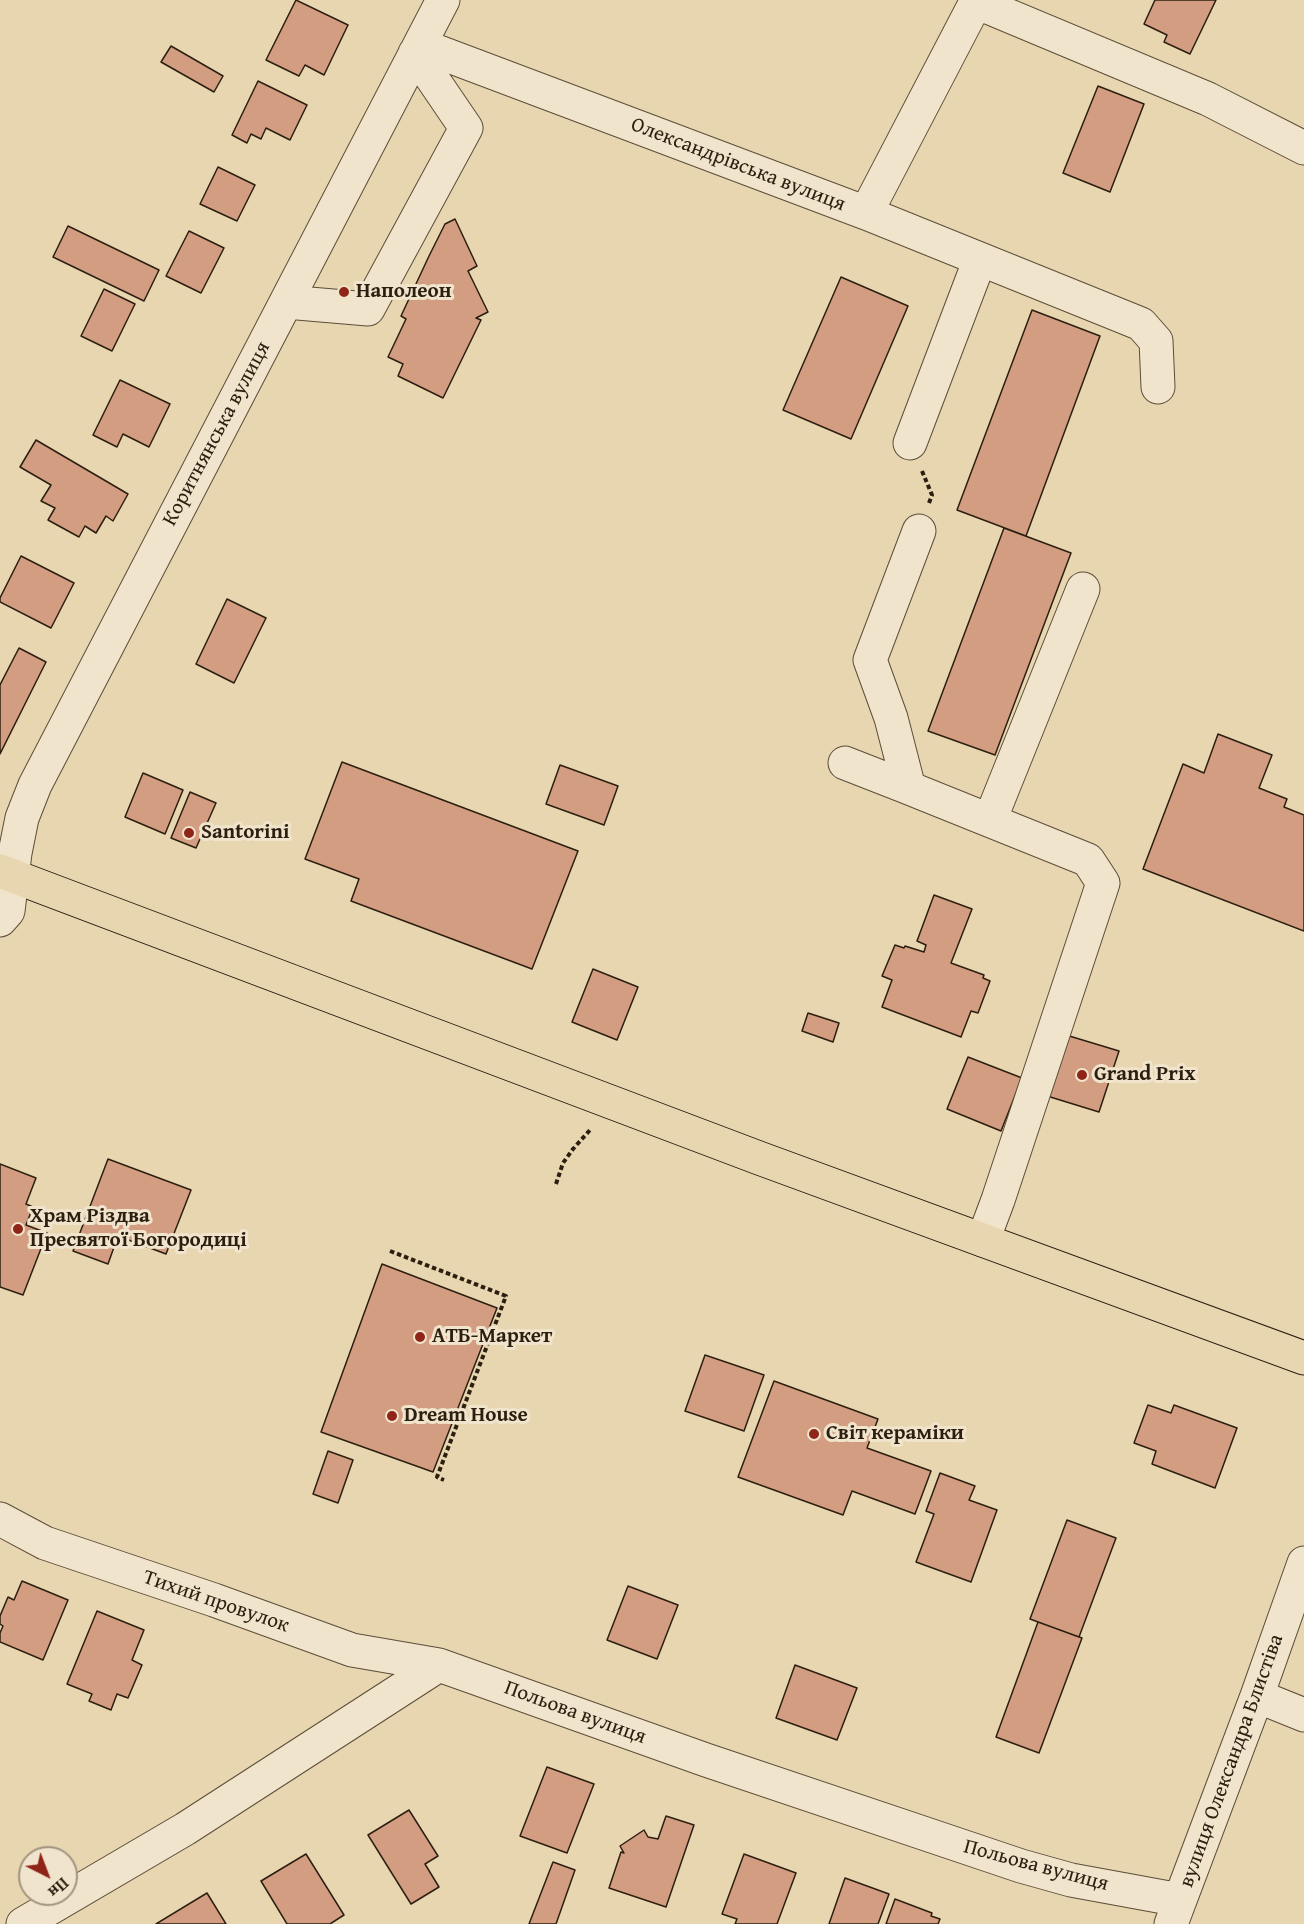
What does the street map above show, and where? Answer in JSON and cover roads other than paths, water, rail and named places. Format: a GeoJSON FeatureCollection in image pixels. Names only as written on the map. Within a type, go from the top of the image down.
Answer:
{"type":"FeatureCollection","features":[{"type":"Feature","properties":{"kind":"main road"},"geometry":{"type":"LineString","coordinates":[[6,873],[759,1158],[1304,1358]]}},
{"type":"Feature","properties":{"kind":"street","name":"Коритнянська вулиця"},"geometry":{"type":"LineString","coordinates":[[0,920],[8,911],[6,873],[22,818],[35,784],[443,0]]}},
{"type":"Feature","properties":{"kind":"street","name":"Олександрівська вулиця"},"geometry":{"type":"LineString","coordinates":[[418,49],[866,213],[977,1]]}},
{"type":"Feature","properties":{"kind":"street"},"geometry":{"type":"LineString","coordinates":[[977,1],[1208,99],[1304,148]]}},
{"type":"Feature","properties":{"kind":"street"},"geometry":{"type":"LineString","coordinates":[[286,302],[368,309],[466,128],[418,49]]}},
{"type":"Feature","properties":{"kind":"street"},"geometry":{"type":"LineString","coordinates":[[866,213],[1140,324],[1156,341],[1158,387]]}},
{"type":"Feature","properties":{"kind":"street"},"geometry":{"type":"LineString","coordinates":[[910,443],[980,259]]}},
{"type":"Feature","properties":{"kind":"street"},"geometry":{"type":"LineString","coordinates":[[909,788],[891,718],[870,660],[919,531]]}},
{"type":"Feature","properties":{"kind":"street"},"geometry":{"type":"LineString","coordinates":[[990,820],[1083,589]]}},
{"type":"Feature","properties":{"kind":"street"},"geometry":{"type":"LineString","coordinates":[[845,763],[1088,860],[1103,883],[999,1200],[983,1240]]}},
{"type":"Feature","properties":{"kind":"street","name":"Тихий провулок"},"geometry":{"type":"LineString","coordinates":[[0,1519],[45,1543],[352,1650],[439,1665]]}},
{"type":"Feature","properties":{"kind":"street","name":"вулиця Олександра Блистіва"},"geometry":{"type":"LineString","coordinates":[[1175,1912],[1257,1696],[1304,1563]]}},
{"type":"Feature","properties":{"kind":"street"},"geometry":{"type":"LineString","coordinates":[[22,1924],[185,1829],[439,1665]]}},
{"type":"Feature","properties":{"kind":"street","name":"Польова вулиця"},"geometry":{"type":"LineString","coordinates":[[439,1665],[706,1760],[1021,1866],[1175,1912]]}},
{"type":"Feature","properties":{"kind":"street"},"geometry":{"type":"LineString","coordinates":[[1257,1696],[1304,1715]]}},
{"type":"Feature","properties":{"kind":"place","name":"Наполеон"},"geometry":{"type":"Point","coordinates":[344,292]}},
{"type":"Feature","properties":{"kind":"place","name":"Santorini"},"geometry":{"type":"Point","coordinates":[189,833]}},
{"type":"Feature","properties":{"kind":"place","name":"Grand Prix"},"geometry":{"type":"Point","coordinates":[1082,1075]}},
{"type":"Feature","properties":{"kind":"place","name":"Храм Різдва Пресвятої Богородиці"},"geometry":{"type":"Point","coordinates":[18,1229]}},
{"type":"Feature","properties":{"kind":"place","name":"АТБ-Маркет"},"geometry":{"type":"Point","coordinates":[420,1337]}},
{"type":"Feature","properties":{"kind":"place","name":"Dream House"},"geometry":{"type":"Point","coordinates":[392,1416]}},
{"type":"Feature","properties":{"kind":"place","name":"Світ кераміки"},"geometry":{"type":"Point","coordinates":[814,1434]}}]}
